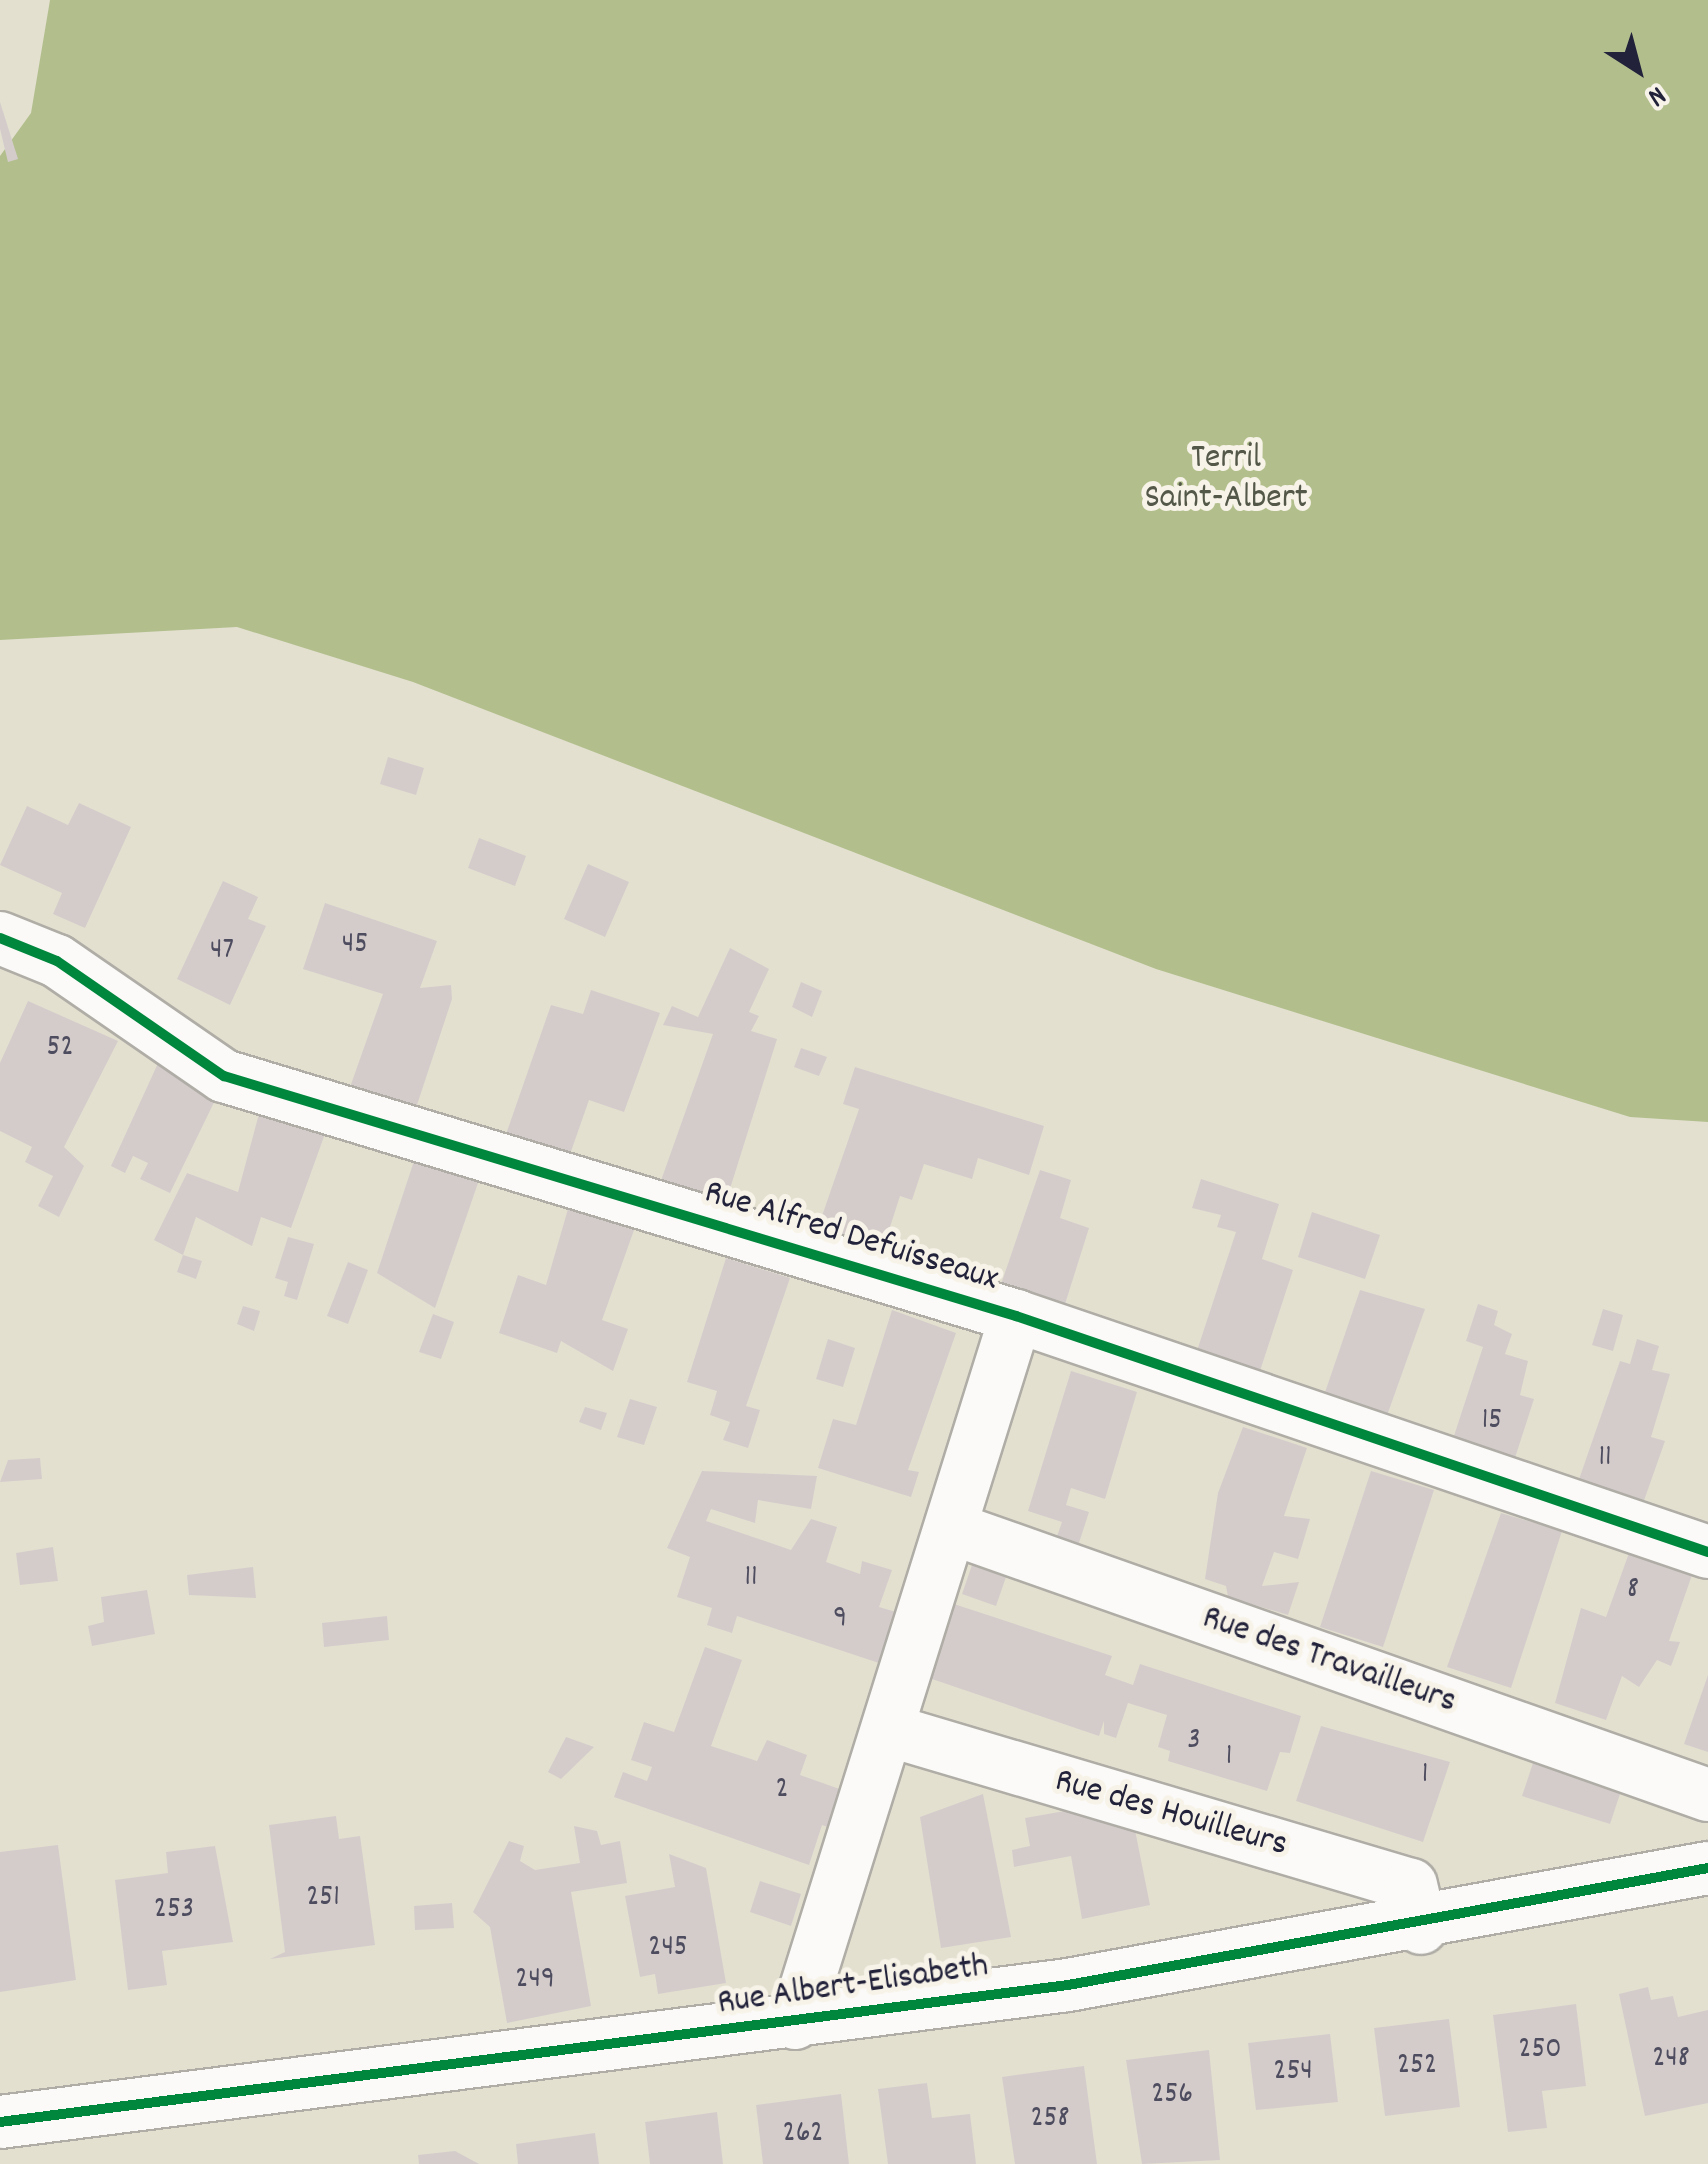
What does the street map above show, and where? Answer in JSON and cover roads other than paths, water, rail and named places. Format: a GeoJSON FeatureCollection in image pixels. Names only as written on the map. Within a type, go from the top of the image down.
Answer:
{"type":"FeatureCollection","features":[{"type":"Feature","properties":{"kind":"street","name":"Rue Alfred Defuisseaux"},"geometry":{"type":"LineString","coordinates":[[0,938],[56,960],[224,1076],[1016,1316],[1708,1552]]}},
{"type":"Feature","properties":{"kind":"street"},"geometry":{"type":"LineString","coordinates":[[795,2023],[1016,1316]]}},
{"type":"Feature","properties":{"kind":"street","name":"Rue des Travailleurs"},"geometry":{"type":"LineString","coordinates":[[951,1528],[1708,1795]]}},
{"type":"Feature","properties":{"kind":"street","name":"Rue des Houilleurs"},"geometry":{"type":"LineString","coordinates":[[888,1730],[1411,1885],[1421,1928]]}},
{"type":"Feature","properties":{"kind":"street","name":"Rue Albert-Elisabeth"},"geometry":{"type":"LineString","coordinates":[[0,2122],[795,2023],[1421,1928],[1708,1868]]}},
{"type":"Feature","properties":{"kind":"park label","name":"Terril Saint-Albert"},"geometry":{"type":"Point","coordinates":[1226,479]}}]}
